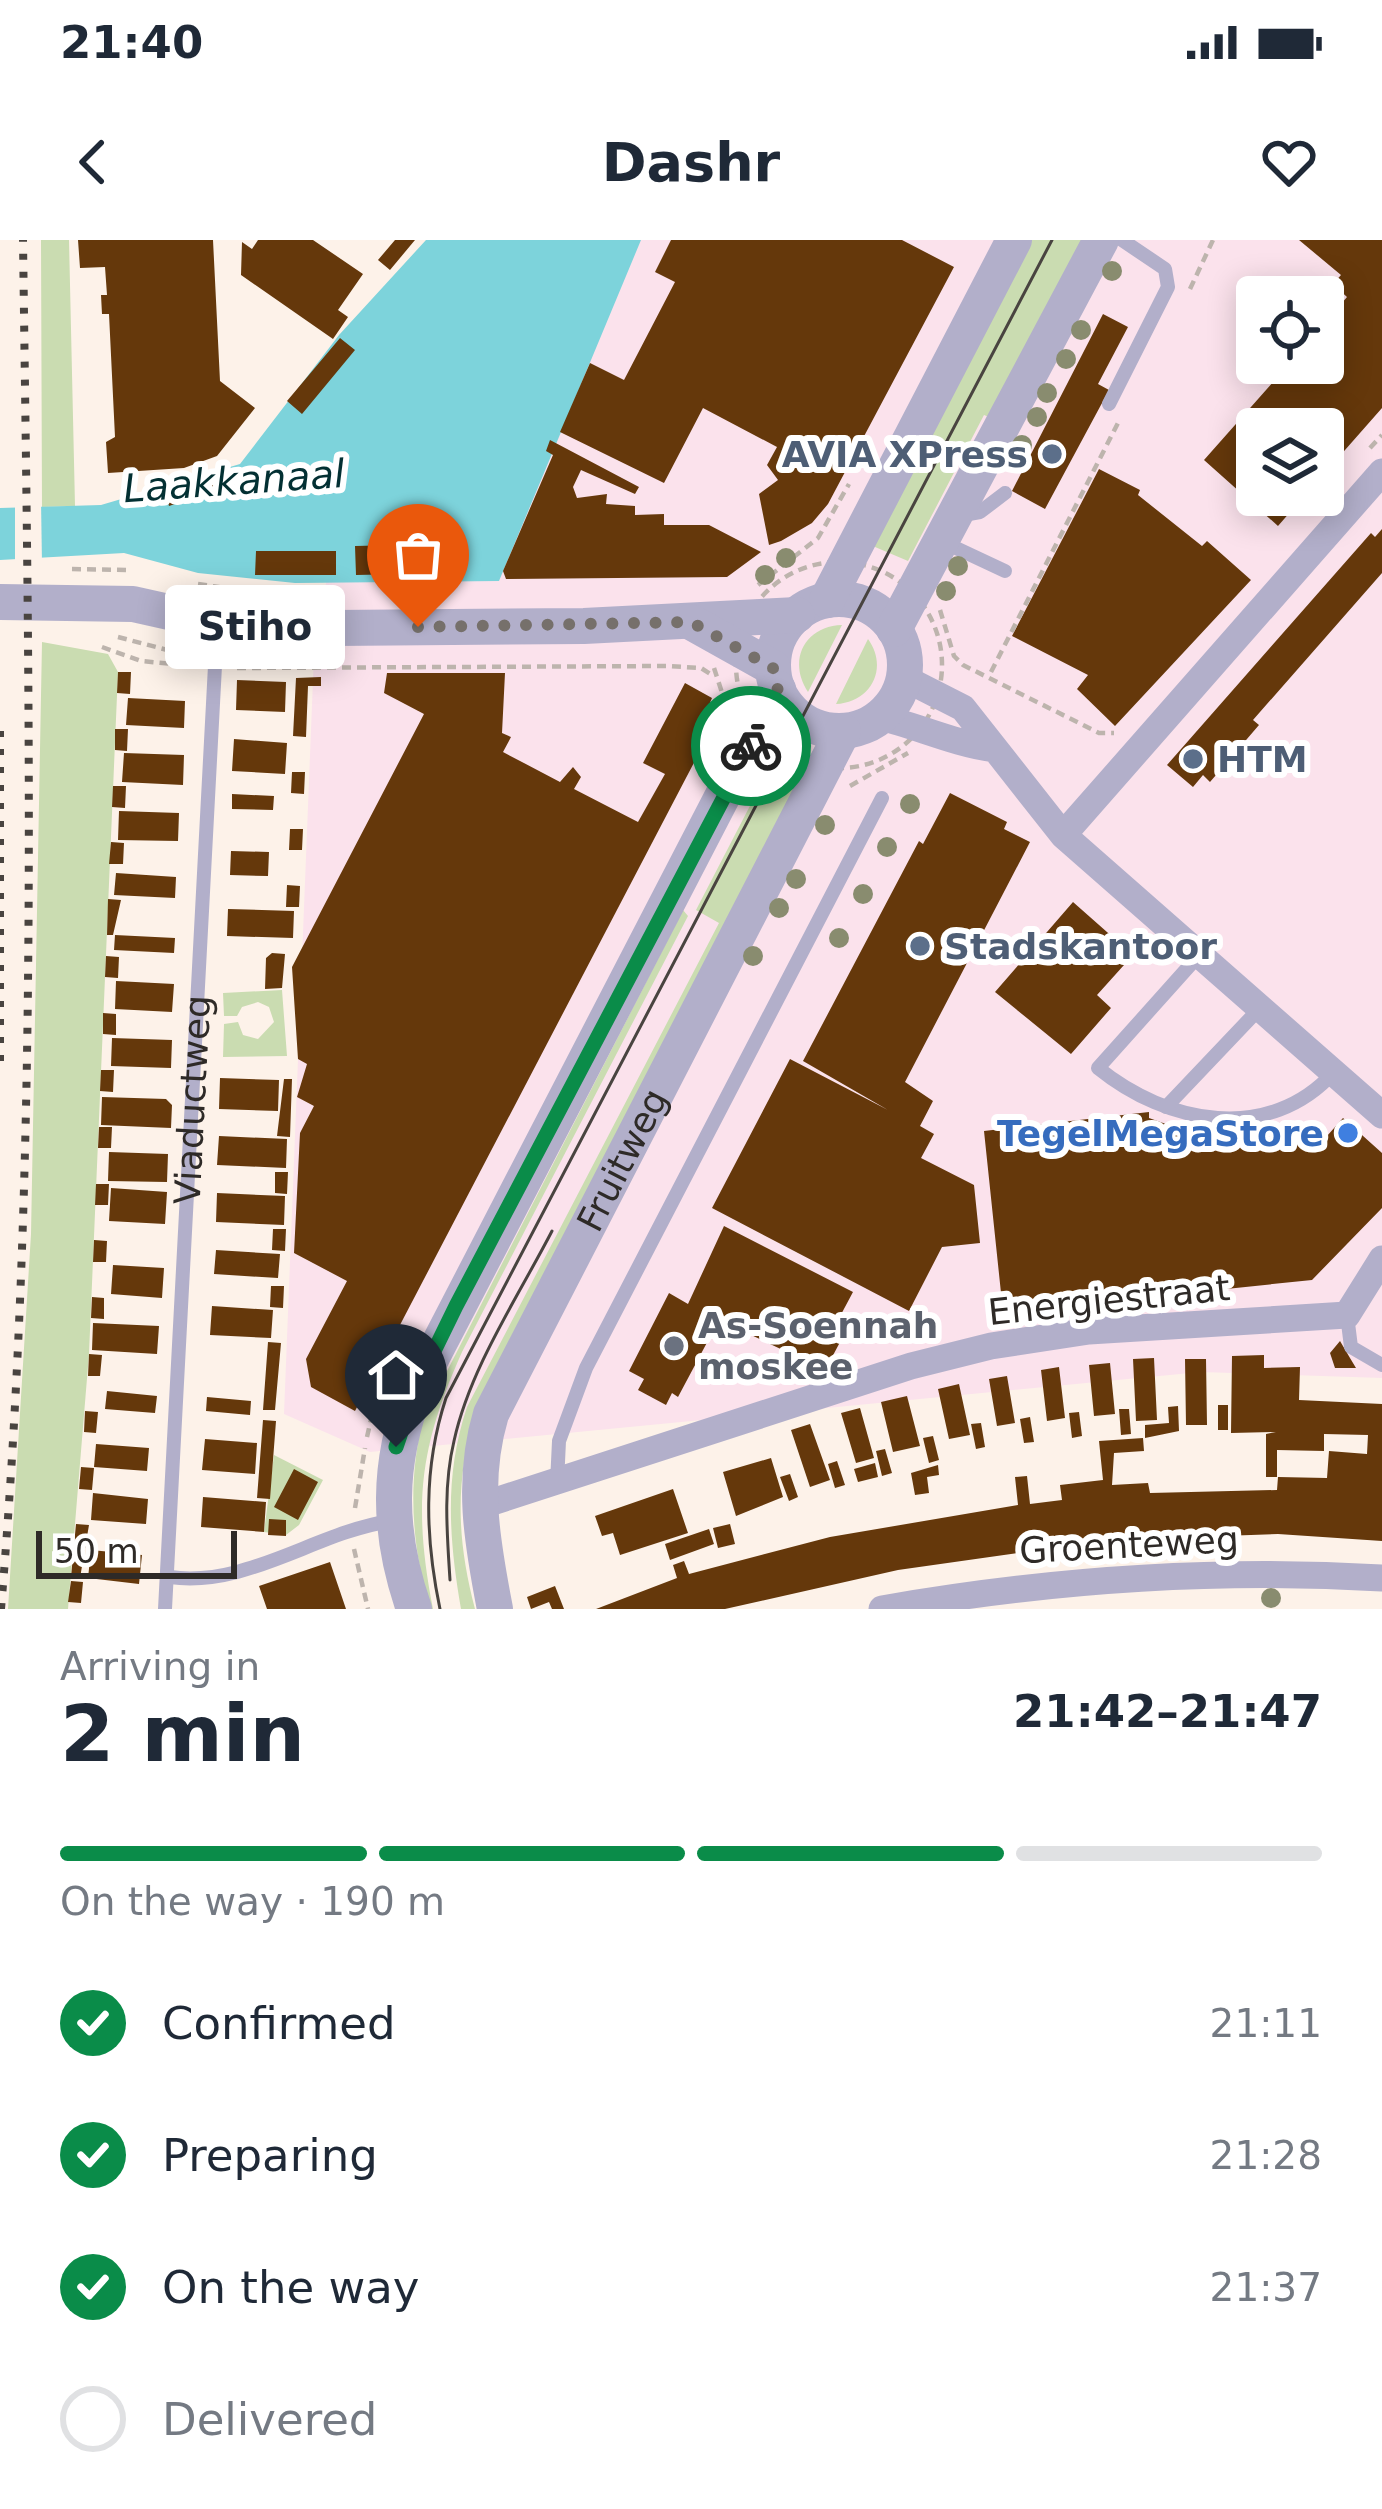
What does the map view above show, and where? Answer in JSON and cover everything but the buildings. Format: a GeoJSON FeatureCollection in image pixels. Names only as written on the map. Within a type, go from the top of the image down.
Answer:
{"type":"FeatureCollection","features":[{"type":"Feature","properties":{"kind":"street"},"geometry":{"type":"LineString","coordinates":[[414,1609],[391,1521],[396,1447],[416,1388],[756,738],[775,678],[779,639],[812,608],[848,562],[1014,240]]}},
{"type":"Feature","properties":{"kind":"street"},"geometry":{"type":"LineString","coordinates":[[895,629],[928,597],[947,529],[1101,240]]}},
{"type":"Feature","properties":{"kind":"street"},"geometry":{"type":"LineString","coordinates":[[1063,835],[1375,461]]}},
{"type":"Feature","properties":{"kind":"street"},"geometry":{"type":"LineString","coordinates":[[0,602],[133,604],[218,622],[335,628],[691,622],[742,631],[812,608],[866,605],[895,629],[904,652],[904,678],[880,717]]}},
{"type":"Feature","properties":{"kind":"street"},"geometry":{"type":"LineString","coordinates":[[742,631],[799,718],[821,729],[843,730],[880,717],[926,730],[946,742],[994,749]]}},
{"type":"Feature","properties":{"kind":"street"},"geometry":{"type":"LineString","coordinates":[[904,678],[945,698],[994,749],[1063,835],[1382,1115]]}},
{"type":"Feature","properties":{"kind":"street","name":"Fruitweg"},"geometry":{"type":"LineString","coordinates":[[495,1609],[477,1507],[482,1444],[517,1359],[843,730]]}},
{"type":"Feature","properties":{"kind":"street"},"geometry":{"type":"LineString","coordinates":[[1347,1315],[1382,1259]]}},
{"type":"Feature","properties":{"kind":"street","name":"Energiestraat"},"geometry":{"type":"LineString","coordinates":[[477,1507],[888,1373],[991,1346],[1090,1331],[1347,1315]]}},
{"type":"Feature","properties":{"kind":"street","name":"Groenteweg"},"geometry":{"type":"LineString","coordinates":[[881,1609],[1014,1586],[1142,1577],[1301,1574],[1382,1578]]}},
{"type":"Feature","properties":{"kind":"lane"},"geometry":{"type":"LineString","coordinates":[[1109,404],[1168,287],[1165,269],[1151,255],[1122,240]]}},
{"type":"Feature","properties":{"kind":"lane"},"geometry":{"type":"LineString","coordinates":[[1005,494],[947,529],[1005,571]]}},
{"type":"Feature","properties":{"kind":"lane","name":"Viaductweg"},"geometry":{"type":"LineString","coordinates":[[165,1609],[218,622]]}},
{"type":"Feature","properties":{"kind":"lane","name":"Fruitweg"},"geometry":{"type":"LineString","coordinates":[[557,1484],[562,1429],[586,1369],[882,798]]}},
{"type":"Feature","properties":{"kind":"lane"},"geometry":{"type":"LineString","coordinates":[[1200,954],[1098,1067],[1133,1096],[1204,1120],[1287,1110],[1314,1094],[1334,1072]]}},
{"type":"Feature","properties":{"kind":"lane"},"geometry":{"type":"LineString","coordinates":[[1166,1107],[1261,1007]]}},
{"type":"Feature","properties":{"kind":"lane"},"geometry":{"type":"LineString","coordinates":[[1347,1315],[1351,1347],[1382,1365]]}},
{"type":"Feature","properties":{"kind":"lane"},"geometry":{"type":"LineString","coordinates":[[170,1577],[199,1581],[233,1573],[354,1528],[391,1521]]}},
{"type":"Feature","properties":{"kind":"path"},"geometry":{"type":"LineString","coordinates":[[1181,306],[1213,240]]}},
{"type":"Feature","properties":{"kind":"path"},"geometry":{"type":"LineString","coordinates":[[990,675],[1122,416]]}},
{"type":"Feature","properties":{"kind":"path"},"geometry":{"type":"LineString","coordinates":[[1375,461],[1382,435]]}},
{"type":"Feature","properties":{"kind":"path"},"geometry":{"type":"LineString","coordinates":[[756,738],[739,693],[742,631],[784,577],[819,564],[848,562],[880,570],[928,597],[964,664],[1099,733],[1120,730]]}},
{"type":"Feature","properties":{"kind":"path"},"geometry":{"type":"LineString","coordinates":[[928,597],[940,644],[945,698]]}},
{"type":"Feature","properties":{"kind":"path"},"geometry":{"type":"LineString","coordinates":[[102,647],[141,661],[214,668],[666,665],[701,668],[712,675]]}},
{"type":"Feature","properties":{"kind":"path"},"geometry":{"type":"LineString","coordinates":[[722,721],[848,788],[919,747],[964,664]]}},
{"type":"Feature","properties":{"kind":"path"},"geometry":{"type":"LineString","coordinates":[[824,772],[873,762],[926,730]]}},
{"type":"Feature","properties":{"kind":"shaded area"},"geometry":{"type":"Polygon","coordinates":[[[475,240],[1382,240],[1382,1378],[1201,1372],[370,1452],[284,1414],[315,629],[355,462],[475,240]]]}},
{"type":"Feature","properties":{"kind":"green space"},"geometry":{"type":"Polygon","coordinates":[[[41,240],[69,240],[75,506],[42,507],[41,240]]]}},
{"type":"Feature","properties":{"kind":"green space"},"geometry":{"type":"Polygon","coordinates":[[[1027,240],[1085,240],[994,419],[984,415],[908,561],[868,544],[1027,240]]]}},
{"type":"Feature","properties":{"kind":"green space"},"geometry":{"type":"Polygon","coordinates":[[[842,625],[808,692],[799,668],[803,647],[818,631],[842,625]]]}},
{"type":"Feature","properties":{"kind":"green space"},"geometry":{"type":"Polygon","coordinates":[[[868,639],[877,661],[873,682],[859,697],[836,704],[868,639]]]}},
{"type":"Feature","properties":{"kind":"green space"},"geometry":{"type":"Polygon","coordinates":[[[42,642],[108,654],[118,672],[89,1354],[68,1609],[8,1609],[31,1234],[42,642]]]}},
{"type":"Feature","properties":{"kind":"green space"},"geometry":{"type":"Polygon","coordinates":[[[769,769],[806,785],[477,1407],[465,1459],[461,1508],[464,1557],[475,1609],[461,1609],[451,1508],[455,1458],[467,1407],[719,923],[696,910],[769,769]]]}},
{"type":"Feature","properties":{"kind":"green space"},"geometry":{"type":"Polygon","coordinates":[[[683,910],[688,916],[448,1386],[424,1478],[423,1539],[433,1609],[429,1609],[414,1514],[423,1418],[683,910]]]}},
{"type":"Feature","properties":{"kind":"green space"},"geometry":{"type":"Polygon","coordinates":[[[282,990],[287,1056],[223,1057],[224,1024],[238,1022],[243,1035],[258,1039],[274,1022],[269,1007],[258,1002],[242,1007],[237,1016],[224,1016],[223,993],[282,990]]]}},
{"type":"Feature","properties":{"kind":"green space"},"geometry":{"type":"Polygon","coordinates":[[[274,1455],[323,1480],[299,1525],[286,1535],[264,1532],[274,1455]]]}},
{"type":"Feature","properties":{"kind":"water","name":"Laakkanaal"},"geometry":{"type":"Polygon","coordinates":[[[426,240],[641,240],[499,581],[295,583],[198,573],[124,553],[0,560],[0,508],[101,505],[240,464],[339,335],[426,240]]]}},
{"type":"Feature","properties":{"kind":"pier"},"geometry":{"type":"Polygon","coordinates":[[[41,501],[42,564],[15,565],[15,502],[41,501]]]}},
{"type":"Feature","properties":{"kind":"tram line"},"geometry":{"type":"LineString","coordinates":[[440,1609],[429,1503],[433,1450],[446,1398],[1052,240]]}},
{"type":"Feature","properties":{"kind":"tram line"},"geometry":{"type":"LineString","coordinates":[[450,1580],[447,1493],[461,1414],[483,1360],[552,1231]]}},
{"type":"Feature","properties":{"kind":"railway"},"geometry":{"type":"LineString","coordinates":[[1,1609],[21,1268],[29,925],[23,240]]}},
{"type":"Feature","properties":{"kind":"railway"},"geometry":{"type":"LineString","coordinates":[[0,731],[0,1064]]}},
{"type":"Feature","properties":{"kind":"way so far"},"geometry":{"type":"LineString","coordinates":[[418,627],[691,622],[773,668],[778,688],[751,746]]}},
{"type":"Feature","properties":{"kind":"place","name":"AVIA XPress"},"geometry":{"type":"Point","coordinates":[1052,454]}},
{"type":"Feature","properties":{"kind":"place","name":"Stiho"},"geometry":{"type":"Point","coordinates":[418,627]}},
{"type":"Feature","properties":{"kind":"place","name":"HTM"},"geometry":{"type":"Point","coordinates":[1193,759]}},
{"type":"Feature","properties":{"kind":"place","name":"Stadskantoor"},"geometry":{"type":"Point","coordinates":[920,946]}},
{"type":"Feature","properties":{"kind":"place","name":"TegelMegaStore"},"geometry":{"type":"Point","coordinates":[1348,1133]}},
{"type":"Feature","properties":{"kind":"place","name":"As-Soennah moskee"},"geometry":{"type":"Point","coordinates":[674,1346]}},
{"type":"Feature","properties":{"kind":"route"},"geometry":{"type":"LineString","coordinates":[[396,1447],[416,1388],[456,1306],[751,746]]}}]}
